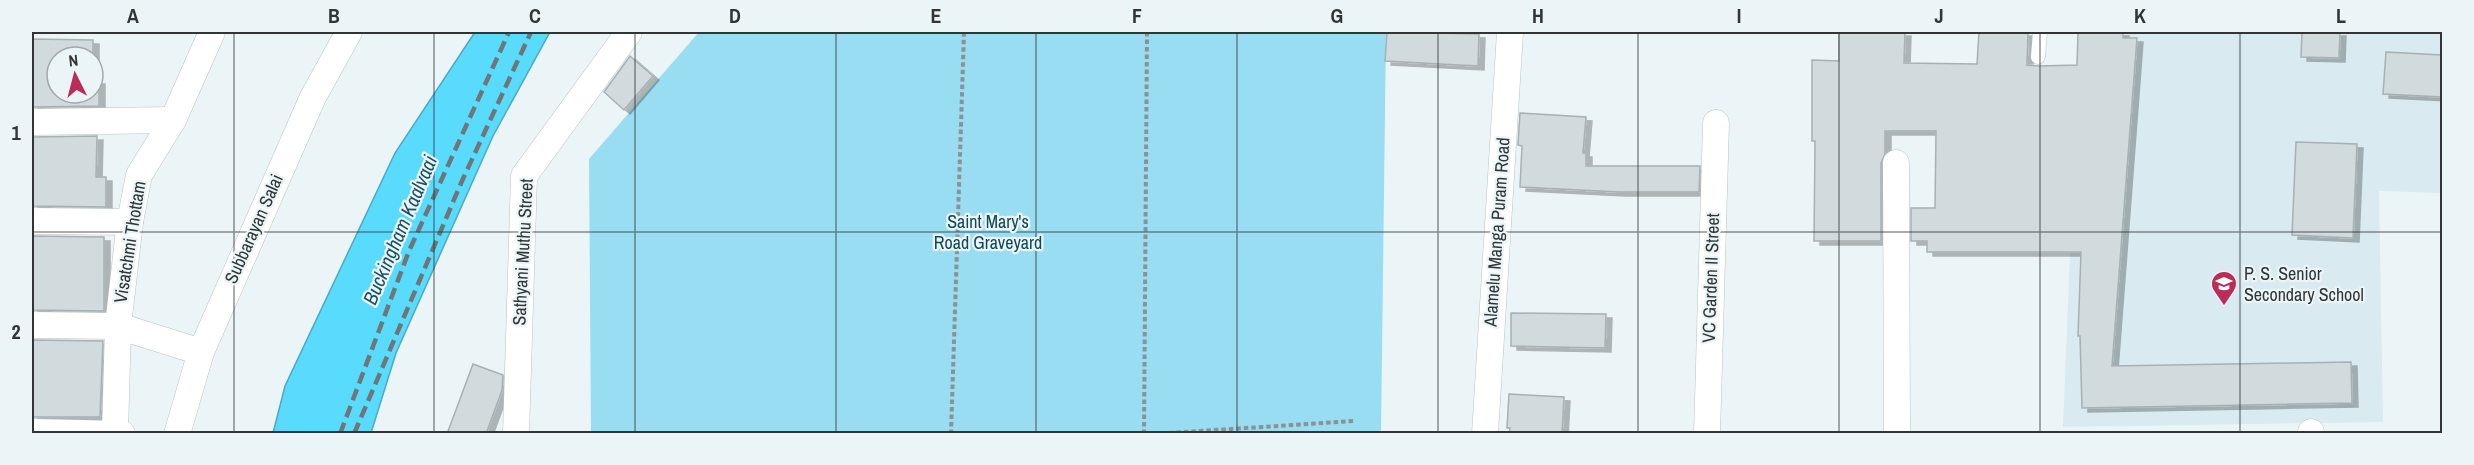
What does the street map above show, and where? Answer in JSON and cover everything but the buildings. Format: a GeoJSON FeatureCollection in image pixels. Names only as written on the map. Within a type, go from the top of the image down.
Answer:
{"type":"FeatureCollection","features":[{"type":"Feature","properties":{"kind":"street","name":"Visatchmi Thottam"},"geometry":{"type":"LineString","coordinates":[[115,433],[118,326],[130,222],[139,175],[173,120],[212,32]]}},
{"type":"Feature","properties":{"kind":"street","name":"Subbarayan Salai"},"geometry":{"type":"LineString","coordinates":[[177,434],[201,352],[313,97],[349,32]]}},
{"type":"Feature","properties":{"kind":"street","name":"Sathyani Muthu Street"},"geometry":{"type":"LineString","coordinates":[[516,434],[524,176],[629,32]]}},
{"type":"Feature","properties":{"kind":"street","name":"Alamelu Manga Puram Road"},"geometry":{"type":"LineString","coordinates":[[1485,434],[1510,32]]}},
{"type":"Feature","properties":{"kind":"street"},"geometry":{"type":"LineString","coordinates":[[32,122],[173,120]]}},
{"type":"Feature","properties":{"kind":"street","name":"VC Garden II Street"},"geometry":{"type":"LineString","coordinates":[[1707,434],[1716,123]]}},
{"type":"Feature","properties":{"kind":"street"},"geometry":{"type":"LineString","coordinates":[[1896,163],[1897,434]]}},
{"type":"Feature","properties":{"kind":"street"},"geometry":{"type":"LineString","coordinates":[[32,221],[130,222]]}},
{"type":"Feature","properties":{"kind":"street"},"geometry":{"type":"LineString","coordinates":[[32,325],[118,326],[201,352]]}},
{"type":"Feature","properties":{"kind":"street"},"geometry":{"type":"LineString","coordinates":[[32,432],[122,434]]}},
{"type":"Feature","properties":{"kind":"lane"},"geometry":{"type":"LineString","coordinates":[[2038,57],[2040,32]]}},
{"type":"Feature","properties":{"kind":"path"},"geometry":{"type":"LineString","coordinates":[[951,434],[963,32]]}},
{"type":"Feature","properties":{"kind":"path"},"geometry":{"type":"LineString","coordinates":[[1144,434],[1147,32]]}},
{"type":"Feature","properties":{"kind":"path"},"geometry":{"type":"LineString","coordinates":[[1154,434],[1354,421]]}},
{"type":"Feature","properties":{"kind":"shaded area","name":"P. S. Senior Secondary School"},"geometry":{"type":"Polygon","coordinates":[[[2079,32],[2442,32],[2442,193],[2379,191],[2383,422],[2063,427],[2079,32]]]}},
{"type":"Feature","properties":{"kind":"green space","name":"Saint Mary's Road Graveyard"},"geometry":{"type":"Polygon","coordinates":[[[699,32],[1386,32],[1381,433],[591,433],[589,159],[699,32]]]}},
{"type":"Feature","properties":{"kind":"water","name":"Buckingham Kaalvaai"},"geometry":{"type":"Polygon","coordinates":[[[475,32],[550,32],[493,136],[396,353],[371,433],[273,433],[285,386],[395,153],[475,32]]]}},
{"type":"Feature","properties":{"kind":"railway"},"geometry":{"type":"LineString","coordinates":[[340,434],[409,251],[509,32]]}},
{"type":"Feature","properties":{"kind":"railway"},"geometry":{"type":"LineString","coordinates":[[354,434],[462,181],[531,32]]}},
{"type":"Feature","properties":{"kind":"place","name":"P. S. Senior Secondary School"},"geometry":{"type":"Point","coordinates":[2224,307]}}]}
